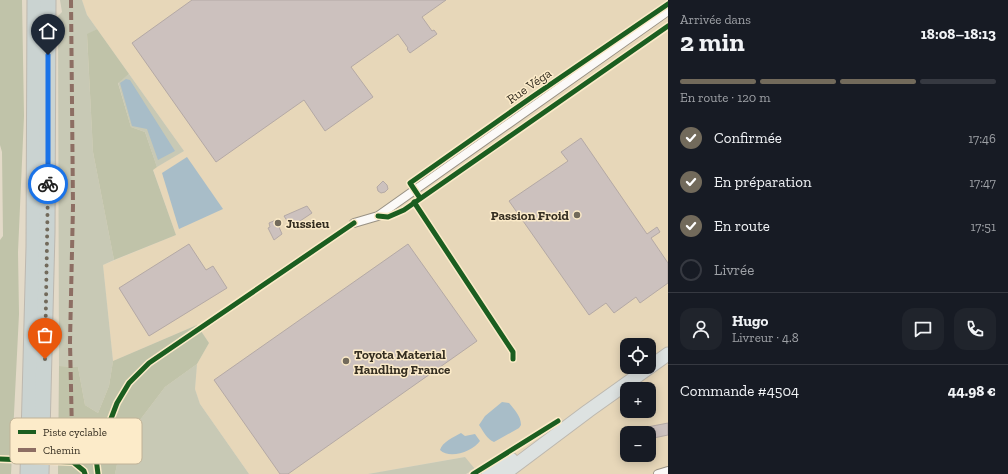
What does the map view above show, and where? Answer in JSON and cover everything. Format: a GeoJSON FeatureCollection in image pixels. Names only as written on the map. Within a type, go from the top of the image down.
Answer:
{"type":"FeatureCollection","features":[{"type":"Feature","properties":{"kind":"highway"},"geometry":{"type":"LineString","coordinates":[[29,418],[34,248],[35,0]]}},
{"type":"Feature","properties":{"kind":"highway"},"geometry":{"type":"LineString","coordinates":[[43,418],[48,160],[48,0]]}},
{"type":"Feature","properties":{"kind":"highway"},"geometry":{"type":"LineString","coordinates":[[43,407],[48,413],[48,418]]}},
{"type":"Feature","properties":{"kind":"highway"},"geometry":{"type":"LineString","coordinates":[[28,464],[28,474]]}},
{"type":"Feature","properties":{"kind":"highway"},"geometry":{"type":"LineString","coordinates":[[41,464],[41,474]]}},
{"type":"Feature","properties":{"kind":"highway"},"geometry":{"type":"LineString","coordinates":[[49,464],[49,474]]}},
{"type":"Feature","properties":{"kind":"main road"},"geometry":{"type":"LineString","coordinates":[[504,474],[588,411],[668,354]]}},
{"type":"Feature","properties":{"kind":"main road"},"geometry":{"type":"LineString","coordinates":[[488,474],[561,426],[588,411]]}},
{"type":"Feature","properties":{"kind":"street","name":"Rue Véga"},"geometry":{"type":"LineString","coordinates":[[354,224],[378,216],[668,11]]}},
{"type":"Feature","properties":{"kind":"street"},"geometry":{"type":"LineString","coordinates":[[658,474],[668,471]]}},
{"type":"Feature","properties":{"kind":"shaded area"},"geometry":{"type":"Polygon","coordinates":[[[82,0],[668,0],[668,474],[479,474],[464,457],[368,474],[249,474],[200,404],[195,389],[197,364],[209,343],[197,325],[113,361],[103,265],[176,235],[153,169],[184,151],[87,15],[82,0]]]}},
{"type":"Feature","properties":{"kind":"green space"},"geometry":{"type":"Polygon","coordinates":[[[0,0],[22,0],[24,116],[18,252],[19,314],[14,418],[10,418],[11,474],[0,474],[0,240],[3,236],[2,152],[0,145],[0,0]]]}},
{"type":"Feature","properties":{"kind":"green space"},"geometry":{"type":"Polygon","coordinates":[[[60,0],[82,0],[87,15],[97,29],[87,35],[93,152],[114,260],[103,265],[113,361],[109,386],[98,413],[85,405],[78,367],[59,366],[58,16],[62,12],[60,0]]]}},
{"type":"Feature","properties":{"kind":"green space"},"geometry":{"type":"Polygon","coordinates":[[[97,29],[129,74],[118,83],[131,127],[145,132],[157,167],[153,170],[176,235],[114,260],[93,152],[87,34],[97,29]]]}},
{"type":"Feature","properties":{"kind":"green space"},"geometry":{"type":"Polygon","coordinates":[[[129,74],[184,151],[157,167],[145,132],[131,127],[118,82],[129,74]]]}},
{"type":"Feature","properties":{"kind":"green space"},"geometry":{"type":"Polygon","coordinates":[[[197,325],[209,343],[197,364],[165,387],[141,418],[59,418],[59,366],[78,367],[85,405],[98,413],[109,386],[113,361],[197,325]]]}},
{"type":"Feature","properties":{"kind":"green space"},"geometry":{"type":"Polygon","coordinates":[[[197,364],[195,389],[200,404],[249,474],[115,474],[117,464],[142,464],[141,418],[165,387],[197,364]]]}},
{"type":"Feature","properties":{"kind":"green space"},"geometry":{"type":"Polygon","coordinates":[[[465,457],[475,469],[466,474],[368,474],[465,457]]]}},
{"type":"Feature","properties":{"kind":"green space"},"geometry":{"type":"Polygon","coordinates":[[[58,464],[117,464],[115,474],[58,474],[58,464]]]}},
{"type":"Feature","properties":{"kind":"water"},"geometry":{"type":"Polygon","coordinates":[[[126,79],[130,80],[175,151],[158,160],[147,129],[132,126],[120,83],[126,79]]]}},
{"type":"Feature","properties":{"kind":"water"},"geometry":{"type":"Polygon","coordinates":[[[187,157],[223,209],[179,229],[162,173],[187,157]]]}},
{"type":"Feature","properties":{"kind":"water"},"geometry":{"type":"Polygon","coordinates":[[[502,402],[509,403],[519,416],[521,425],[519,428],[494,442],[487,437],[479,425],[485,416],[502,402]]]}},
{"type":"Feature","properties":{"kind":"water"},"geometry":{"type":"Polygon","coordinates":[[[461,433],[465,436],[475,434],[480,441],[477,445],[461,453],[449,454],[440,450],[446,442],[461,433]]]}},
{"type":"Feature","properties":{"kind":"building"},"geometry":{"type":"Polygon","coordinates":[[[192,0],[446,0],[422,17],[432,31],[434,30],[437,34],[410,53],[398,34],[351,67],[373,97],[325,131],[304,100],[216,162],[132,43],[192,0]]]}},
{"type":"Feature","properties":{"kind":"building","name":"Passion Froid"},"geometry":{"type":"Polygon","coordinates":[[[581,138],[647,234],[657,227],[660,232],[651,238],[668,263],[668,283],[640,303],[636,297],[614,313],[606,303],[589,315],[509,201],[568,161],[561,152],[581,138]]]}},
{"type":"Feature","properties":{"kind":"building"},"geometry":{"type":"Polygon","coordinates":[[[383,181],[387,185],[388,189],[381,193],[378,191],[377,187],[383,181]]]}},
{"type":"Feature","properties":{"kind":"building"},"geometry":{"type":"Polygon","coordinates":[[[307,206],[312,213],[291,227],[284,216],[307,206]]]}},
{"type":"Feature","properties":{"kind":"building"},"geometry":{"type":"Polygon","coordinates":[[[276,220],[282,234],[274,240],[268,228],[270,227],[269,223],[276,220]]]}},
{"type":"Feature","properties":{"kind":"building"},"geometry":{"type":"Polygon","coordinates":[[[189,244],[206,270],[213,266],[227,288],[149,336],[119,288],[189,244]]]}},
{"type":"Feature","properties":{"kind":"building","name":"Toyota Material Handling France"},"geometry":{"type":"Polygon","coordinates":[[[408,244],[477,341],[288,474],[280,474],[214,380],[408,244]]]}},
{"type":"Feature","properties":{"kind":"building"},"geometry":{"type":"Polygon","coordinates":[[[668,423],[668,435],[656,438],[656,426],[653,426],[668,423]]]}},
{"type":"Feature","properties":{"kind":"marked path"},"geometry":{"type":"LineString","coordinates":[[71,0],[73,206],[70,342],[72,418]]}},
{"type":"Feature","properties":{"kind":"cycle path"},"geometry":{"type":"LineString","coordinates":[[420,198],[410,183],[668,4]]}},
{"type":"Feature","properties":{"kind":"cycle path"},"geometry":{"type":"LineString","coordinates":[[378,216],[388,217],[404,210],[668,26]]}},
{"type":"Feature","properties":{"kind":"cycle path"},"geometry":{"type":"LineString","coordinates":[[414,202],[513,352],[513,359]]}},
{"type":"Feature","properties":{"kind":"cycle path"},"geometry":{"type":"LineString","coordinates":[[111,418],[117,403],[129,383],[149,363],[354,223]]}},
{"type":"Feature","properties":{"kind":"cycle path"},"geometry":{"type":"LineString","coordinates":[[473,474],[558,421]]}},
{"type":"Feature","properties":{"kind":"cycle path"},"geometry":{"type":"LineString","coordinates":[[0,459],[10,459]]}},
{"type":"Feature","properties":{"kind":"cycle path"},"geometry":{"type":"LineString","coordinates":[[75,464],[84,471],[85,474]]}},
{"type":"Feature","properties":{"kind":"cycle path"},"geometry":{"type":"LineString","coordinates":[[97,464],[98,474]]}},
{"type":"Feature","properties":{"kind":"way so far"},"geometry":{"type":"LineString","coordinates":[[45,359],[48,184]]}},
{"type":"Feature","properties":{"kind":"place","name":"Passion Froid"},"geometry":{"type":"Point","coordinates":[577,215]}},
{"type":"Feature","properties":{"kind":"place","name":"Jussieu"},"geometry":{"type":"Point","coordinates":[278,223]}},
{"type":"Feature","properties":{"kind":"place","name":"Toyota Material Handling France"},"geometry":{"type":"Point","coordinates":[346,361]}},
{"type":"Feature","properties":{"kind":"route"},"geometry":{"type":"LineString","coordinates":[[48,55],[48,184]]}}]}
